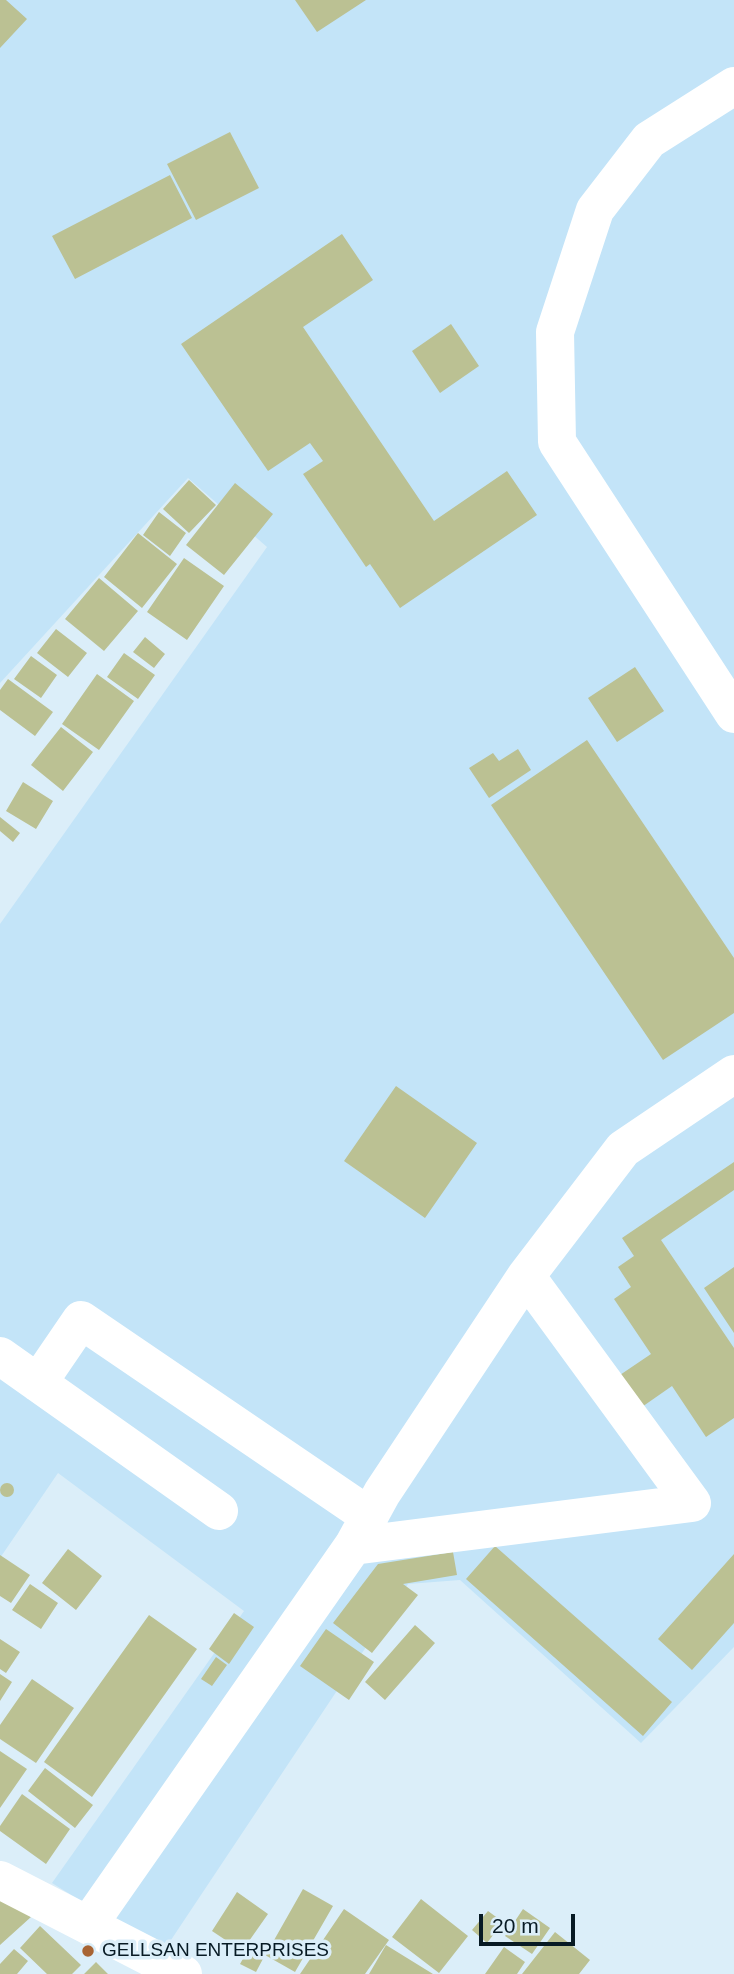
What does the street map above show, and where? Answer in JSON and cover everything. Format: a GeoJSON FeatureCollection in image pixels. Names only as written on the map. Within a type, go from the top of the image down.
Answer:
{"type":"FeatureCollection","features":[{"type":"Feature","properties":{"kind":"main road"},"geometry":{"type":"LineString","coordinates":[[734,86],[649,140],[596,210],[555,332],[557,442],[734,714]]}},
{"type":"Feature","properties":{"kind":"main road"},"geometry":{"type":"LineString","coordinates":[[89,1924],[361,1531],[389,1482],[526,1276],[623,1149],[734,1074]]}},
{"type":"Feature","properties":{"kind":"main road"},"geometry":{"type":"LineString","coordinates":[[38,1383],[81,1320],[361,1531],[692,1503],[526,1276]]}},
{"type":"Feature","properties":{"kind":"main road"},"geometry":{"type":"LineString","coordinates":[[0,1356],[219,1511]]}},
{"type":"Feature","properties":{"kind":"main road"},"geometry":{"type":"LineString","coordinates":[[0,1881],[183,1974]]}},
{"type":"Feature","properties":{"kind":"shaded area"},"geometry":{"type":"Polygon","coordinates":[[[0,0],[734,0],[734,1647],[641,1743],[460,1580],[408,1584],[163,1952],[52,1883],[244,1611],[58,1473],[0,1558],[0,924],[267,547],[188,478],[0,683],[0,0]]]}},
{"type":"Feature","properties":{"kind":"building"},"geometry":{"type":"Polygon","coordinates":[[[0,0],[6,0],[27,19],[0,48],[0,0]]]}},
{"type":"Feature","properties":{"kind":"building"},"geometry":{"type":"Polygon","coordinates":[[[295,0],[366,0],[317,32],[295,0]]]}},
{"type":"Feature","properties":{"kind":"building"},"geometry":{"type":"Polygon","coordinates":[[[230,132],[259,188],[196,220],[167,164],[230,132]]]}},
{"type":"Feature","properties":{"kind":"building"},"geometry":{"type":"Polygon","coordinates":[[[170,175],[192,218],[75,279],[52,236],[170,175]]]}},
{"type":"Feature","properties":{"kind":"building"},"geometry":{"type":"Polygon","coordinates":[[[342,234],[373,280],[303,327],[434,521],[507,471],[537,515],[400,608],[370,564],[366,567],[303,474],[323,461],[310,443],[268,471],[181,344],[342,234]]]}},
{"type":"Feature","properties":{"kind":"building"},"geometry":{"type":"Polygon","coordinates":[[[451,324],[479,366],[440,393],[412,351],[451,324]]]}},
{"type":"Feature","properties":{"kind":"building"},"geometry":{"type":"Polygon","coordinates":[[[189,480],[216,505],[189,533],[163,509],[189,480]]]}},
{"type":"Feature","properties":{"kind":"building"},"geometry":{"type":"Polygon","coordinates":[[[235,483],[273,514],[224,575],[186,545],[235,483]]]}},
{"type":"Feature","properties":{"kind":"building"},"geometry":{"type":"Polygon","coordinates":[[[159,512],[186,533],[170,556],[143,535],[159,512]]]}},
{"type":"Feature","properties":{"kind":"building"},"geometry":{"type":"Polygon","coordinates":[[[138,533],[177,564],[142,608],[104,577],[138,533]]]}},
{"type":"Feature","properties":{"kind":"building"},"geometry":{"type":"Polygon","coordinates":[[[184,558],[224,586],[187,640],[147,612],[184,558]]]}},
{"type":"Feature","properties":{"kind":"building"},"geometry":{"type":"Polygon","coordinates":[[[99,578],[138,611],[104,651],[65,619],[99,578]]]}},
{"type":"Feature","properties":{"kind":"building"},"geometry":{"type":"Polygon","coordinates":[[[56,629],[87,653],[68,677],[37,653],[56,629]]]}},
{"type":"Feature","properties":{"kind":"building"},"geometry":{"type":"Polygon","coordinates":[[[145,637],[165,654],[154,668],[133,652],[145,637]]]}},
{"type":"Feature","properties":{"kind":"building"},"geometry":{"type":"Polygon","coordinates":[[[124,653],[155,675],[138,699],[107,677],[124,653]]]}},
{"type":"Feature","properties":{"kind":"building"},"geometry":{"type":"Polygon","coordinates":[[[31,656],[57,675],[41,698],[14,679],[31,656]]]}},
{"type":"Feature","properties":{"kind":"building"},"geometry":{"type":"Polygon","coordinates":[[[635,667],[664,711],[617,742],[588,698],[635,667]]]}},
{"type":"Feature","properties":{"kind":"building"},"geometry":{"type":"Polygon","coordinates":[[[97,674],[134,701],[99,750],[62,724],[97,674]]]}},
{"type":"Feature","properties":{"kind":"building"},"geometry":{"type":"Polygon","coordinates":[[[8,679],[53,712],[35,736],[0,710],[0,690],[8,679]]]}},
{"type":"Feature","properties":{"kind":"building"},"geometry":{"type":"Polygon","coordinates":[[[61,727],[93,752],[63,791],[31,765],[61,727]]]}},
{"type":"Feature","properties":{"kind":"building"},"geometry":{"type":"Polygon","coordinates":[[[587,740],[734,958],[734,1013],[663,1060],[491,805],[587,740]]]}},
{"type":"Feature","properties":{"kind":"building"},"geometry":{"type":"Polygon","coordinates":[[[518,749],[531,770],[489,798],[469,768],[493,753],[499,761],[518,749]]]}},
{"type":"Feature","properties":{"kind":"building"},"geometry":{"type":"Polygon","coordinates":[[[23,782],[53,801],[36,829],[6,811],[23,782]]]}},
{"type":"Feature","properties":{"kind":"building"},"geometry":{"type":"Polygon","coordinates":[[[0,817],[20,833],[13,842],[0,831],[0,817]]]}},
{"type":"Feature","properties":{"kind":"building"},"geometry":{"type":"Polygon","coordinates":[[[396,1086],[477,1143],[425,1218],[344,1161],[396,1086]]]}},
{"type":"Feature","properties":{"kind":"building"},"geometry":{"type":"Polygon","coordinates":[[[734,1162],[734,1190],[661,1240],[734,1348],[734,1418],[706,1437],[672,1386],[639,1409],[617,1377],[651,1354],[614,1299],[631,1287],[618,1267],[634,1256],[622,1238],[734,1162]]]}},
{"type":"Feature","properties":{"kind":"building"},"geometry":{"type":"Polygon","coordinates":[[[734,1267],[734,1333],[704,1288],[734,1267]]]}},
{"type":"Feature","properties":{"kind":"building"},"geometry":{"type":"Polygon","coordinates":[[[4,1483],[10,1483],[14,1490],[10,1497],[4,1497],[0,1493],[0,1487],[4,1483]]]}},
{"type":"Feature","properties":{"kind":"building"},"geometry":{"type":"Polygon","coordinates":[[[495,1546],[672,1702],[643,1736],[466,1579],[495,1546]]]}},
{"type":"Feature","properties":{"kind":"building"},"geometry":{"type":"Polygon","coordinates":[[[68,1549],[102,1576],[76,1610],[42,1583],[68,1549]]]}},
{"type":"Feature","properties":{"kind":"building"},"geometry":{"type":"Polygon","coordinates":[[[453,1552],[457,1575],[403,1584],[418,1595],[372,1653],[333,1623],[378,1564],[453,1552]]]}},
{"type":"Feature","properties":{"kind":"building"},"geometry":{"type":"Polygon","coordinates":[[[734,1554],[734,1623],[692,1670],[658,1639],[734,1554]]]}},
{"type":"Feature","properties":{"kind":"building"},"geometry":{"type":"Polygon","coordinates":[[[0,1555],[30,1575],[11,1603],[0,1596],[0,1555]]]}},
{"type":"Feature","properties":{"kind":"building"},"geometry":{"type":"Polygon","coordinates":[[[30,1584],[58,1603],[41,1629],[12,1610],[30,1584]]]}},
{"type":"Feature","properties":{"kind":"building"},"geometry":{"type":"Polygon","coordinates":[[[234,1613],[254,1627],[229,1664],[209,1649],[234,1613]]]}},
{"type":"Feature","properties":{"kind":"building"},"geometry":{"type":"Polygon","coordinates":[[[149,1615],[197,1649],[92,1797],[44,1762],[149,1615]]]}},
{"type":"Feature","properties":{"kind":"building"},"geometry":{"type":"Polygon","coordinates":[[[415,1625],[435,1643],[385,1700],[365,1682],[415,1625]]]}},
{"type":"Feature","properties":{"kind":"building"},"geometry":{"type":"Polygon","coordinates":[[[326,1629],[374,1662],[349,1700],[300,1666],[326,1629]]]}},
{"type":"Feature","properties":{"kind":"building"},"geometry":{"type":"Polygon","coordinates":[[[0,1639],[20,1652],[6,1673],[0,1669],[0,1639]]]}},
{"type":"Feature","properties":{"kind":"building"},"geometry":{"type":"Polygon","coordinates":[[[216,1657],[227,1665],[212,1686],[201,1679],[216,1657]]]}},
{"type":"Feature","properties":{"kind":"building"},"geometry":{"type":"Polygon","coordinates":[[[0,1674],[12,1682],[0,1701],[0,1674]]]}},
{"type":"Feature","properties":{"kind":"building"},"geometry":{"type":"Polygon","coordinates":[[[32,1679],[74,1708],[36,1763],[0,1739],[0,1725],[32,1679]]]}},
{"type":"Feature","properties":{"kind":"building"},"geometry":{"type":"Polygon","coordinates":[[[0,1751],[27,1769],[0,1808],[0,1751]]]}},
{"type":"Feature","properties":{"kind":"building"},"geometry":{"type":"Polygon","coordinates":[[[45,1768],[93,1805],[75,1828],[28,1791],[45,1768]]]}},
{"type":"Feature","properties":{"kind":"building"},"geometry":{"type":"Polygon","coordinates":[[[22,1794],[70,1829],[46,1864],[0,1831],[0,1826],[22,1794]]]}},
{"type":"Feature","properties":{"kind":"building"},"geometry":{"type":"Polygon","coordinates":[[[0,1888],[31,1917],[0,1945],[0,1888]]]}},
{"type":"Feature","properties":{"kind":"building"},"geometry":{"type":"Polygon","coordinates":[[[303,1889],[333,1906],[295,1972],[265,1955],[256,1972],[240,1964],[253,1941],[269,1949],[303,1889]]]}},
{"type":"Feature","properties":{"kind":"building"},"geometry":{"type":"Polygon","coordinates":[[[237,1892],[268,1914],[242,1951],[212,1931],[237,1892]]]}},
{"type":"Feature","properties":{"kind":"building"},"geometry":{"type":"Polygon","coordinates":[[[421,1899],[468,1936],[439,1973],[392,1937],[421,1899]]]}},
{"type":"Feature","properties":{"kind":"building"},"geometry":{"type":"Polygon","coordinates":[[[344,1909],[389,1940],[365,1974],[300,1974],[344,1909]]]}},
{"type":"Feature","properties":{"kind":"building"},"geometry":{"type":"Polygon","coordinates":[[[523,1909],[550,1928],[532,1954],[505,1936],[523,1909]]]}},
{"type":"Feature","properties":{"kind":"building"},"geometry":{"type":"Polygon","coordinates":[[[488,1911],[503,1922],[487,1943],[472,1930],[488,1911]]]}},
{"type":"Feature","properties":{"kind":"building"},"geometry":{"type":"Polygon","coordinates":[[[40,1926],[81,1965],[72,1974],[47,1974],[20,1948],[40,1926]]]}},
{"type":"Feature","properties":{"kind":"building"},"geometry":{"type":"Polygon","coordinates":[[[555,1932],[590,1960],[579,1974],[522,1974],[555,1932]]]}},
{"type":"Feature","properties":{"kind":"building"},"geometry":{"type":"Polygon","coordinates":[[[386,1945],[433,1974],[369,1974],[386,1945]]]}},
{"type":"Feature","properties":{"kind":"building"},"geometry":{"type":"Polygon","coordinates":[[[504,1947],[525,1962],[517,1974],[485,1974],[504,1947]]]}},
{"type":"Feature","properties":{"kind":"building"},"geometry":{"type":"Polygon","coordinates":[[[14,1949],[28,1961],[17,1974],[0,1974],[0,1964],[14,1949]]]}},
{"type":"Feature","properties":{"kind":"building"},"geometry":{"type":"Polygon","coordinates":[[[96,1962],[108,1974],[84,1974],[96,1962]]]}},
{"type":"Feature","properties":{"kind":"place","name":"GELLSAN ENTERPRISES"},"geometry":{"type":"Point","coordinates":[88,1951]}}]}
